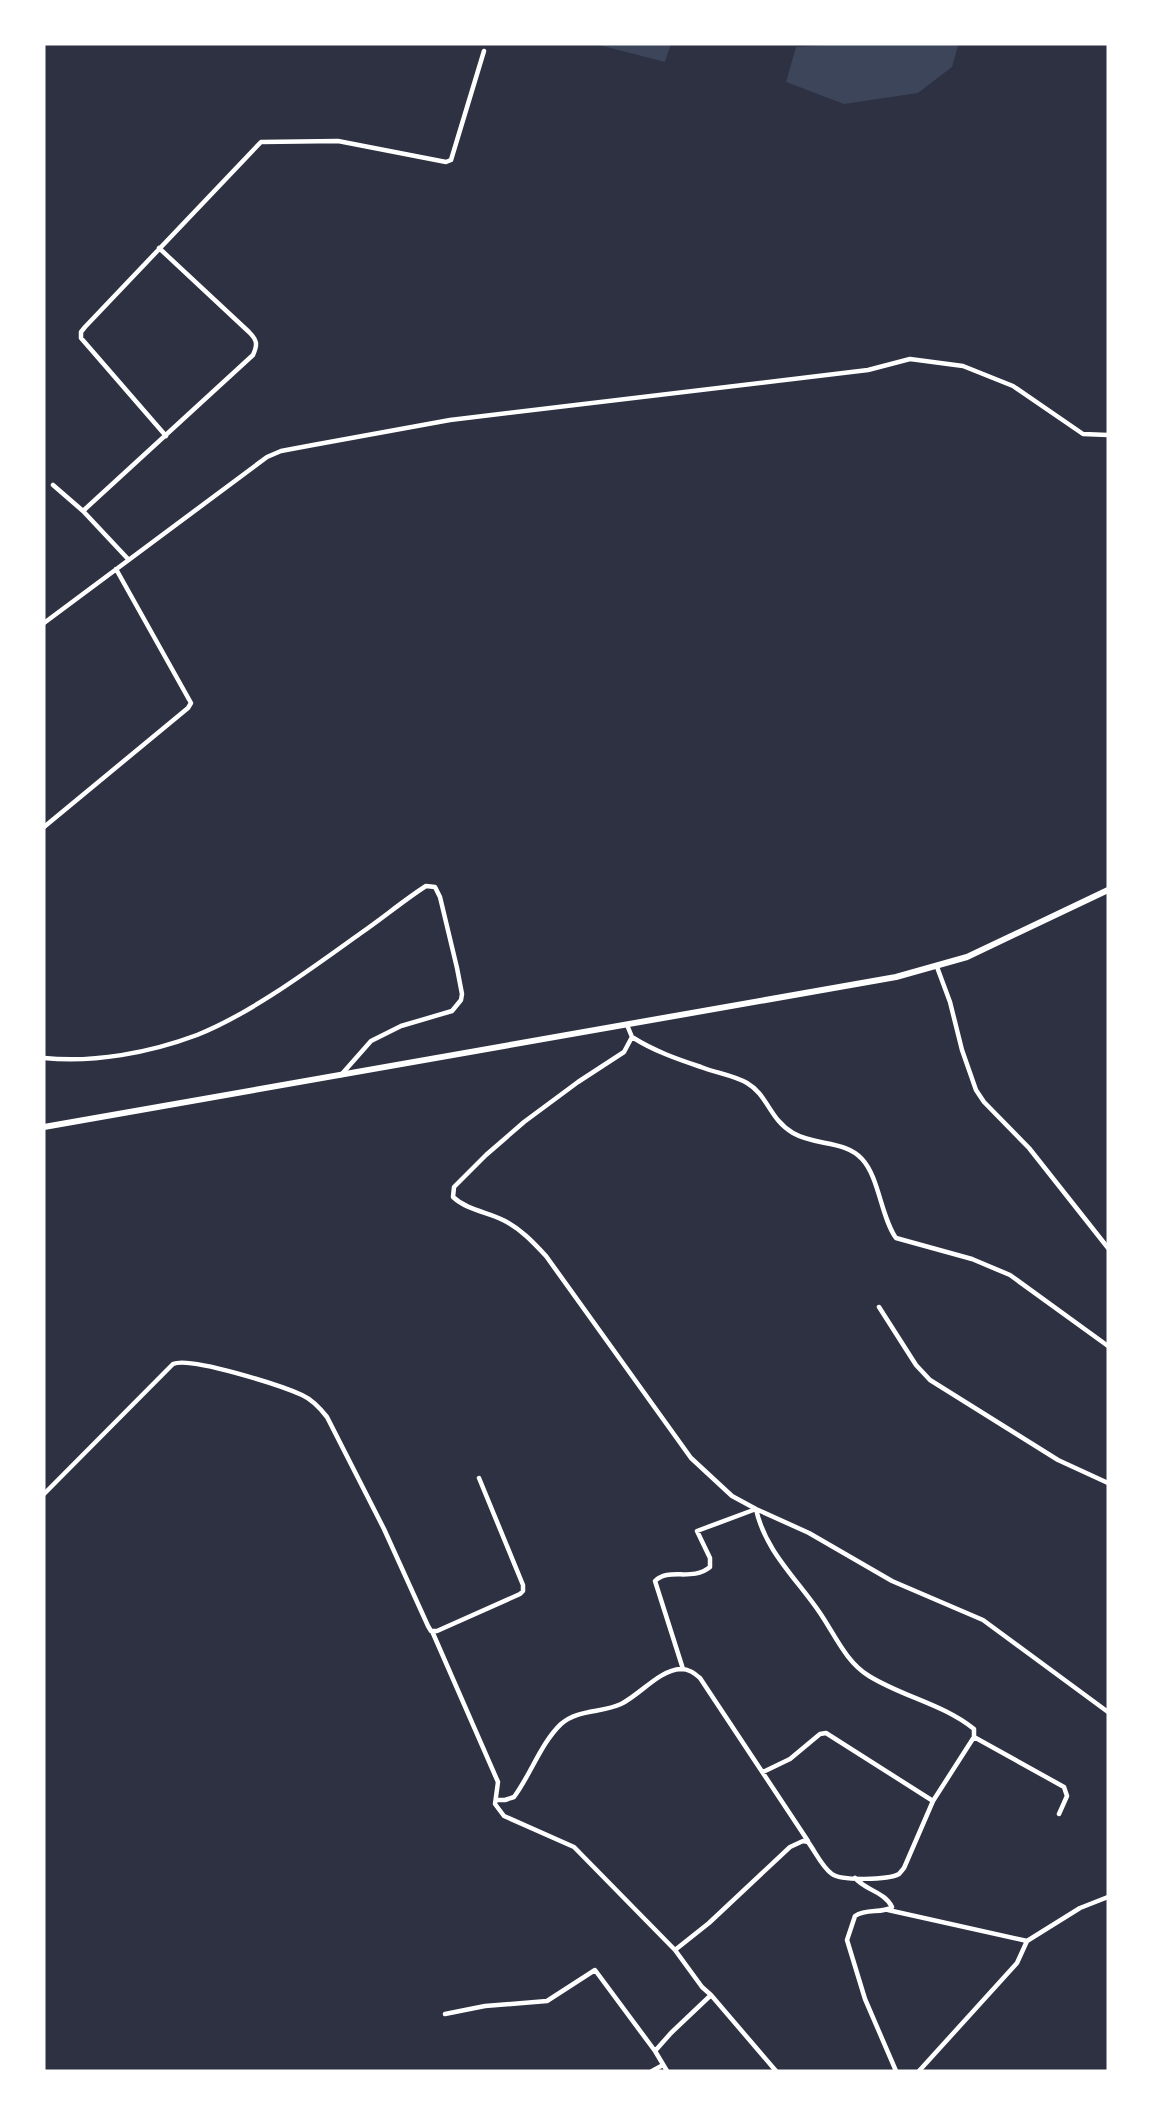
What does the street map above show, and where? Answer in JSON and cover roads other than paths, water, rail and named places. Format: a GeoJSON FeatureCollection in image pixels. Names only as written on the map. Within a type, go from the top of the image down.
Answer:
{"type":"FeatureCollection","features":[{"type":"Feature","properties":{"kind":"main road"},"geometry":{"type":"LineString","coordinates":[[44,1127],[896,977],[937,967],[998,944],[1108,890]]}},
{"type":"Feature","properties":{"kind":"street"},"geometry":{"type":"LineString","coordinates":[[166,436],[80,335],[85,327],[261,142],[338,141],[443,162],[451,160],[484,51]]}},
{"type":"Feature","properties":{"kind":"street"},"geometry":{"type":"LineString","coordinates":[[83,511],[253,355],[257,347],[256,340],[249,332],[159,248]]}},
{"type":"Feature","properties":{"kind":"street"},"geometry":{"type":"LineString","coordinates":[[44,623],[257,464],[281,451],[450,420],[868,370],[910,359],[963,366],[985,373],[1013,386],[1083,434],[1108,435]]}},
{"type":"Feature","properties":{"kind":"street"},"geometry":{"type":"LineString","coordinates":[[53,485],[83,511],[128,559]]}},
{"type":"Feature","properties":{"kind":"street"},"geometry":{"type":"LineString","coordinates":[[44,827],[191,703],[116,569]]}},
{"type":"Feature","properties":{"kind":"street"},"geometry":{"type":"LineString","coordinates":[[44,1058],[74,1060],[110,1057],[197,1035],[242,1012],[294,979],[426,886],[435,887],[440,897],[457,968],[461,1000],[452,1011],[443,1015],[382,1034],[371,1041],[341,1075]]}},
{"type":"Feature","properties":{"kind":"street"},"geometry":{"type":"LineString","coordinates":[[937,967],[976,1090],[984,1102],[1029,1148],[1108,1248]]}},
{"type":"Feature","properties":{"kind":"street"},"geometry":{"type":"LineString","coordinates":[[626,1024],[632,1037],[669,1056],[746,1082],[761,1096],[774,1118],[793,1133],[806,1140],[845,1147],[856,1153],[869,1169],[896,1238],[972,1259],[1010,1275],[1108,1346]]}},
{"type":"Feature","properties":{"kind":"street"},"geometry":{"type":"LineString","coordinates":[[632,1037],[624,1052],[562,1093],[486,1155],[454,1187],[453,1197],[464,1206],[503,1220],[526,1234],[545,1256],[691,1458],[733,1496],[809,1533],[892,1581],[983,1620],[1108,1712]]}},
{"type":"Feature","properties":{"kind":"street"},"geometry":{"type":"LineString","coordinates":[[878,1307],[916,1364],[930,1380],[1058,1460],[1108,1483]]}},
{"type":"Feature","properties":{"kind":"street"},"geometry":{"type":"LineString","coordinates":[[44,1494],[179,1361],[198,1364],[303,1395],[320,1407],[384,1529],[498,1782],[496,1807],[504,1816],[574,1847],[675,1950],[702,1987],[711,1994],[776,2071]]}},
{"type":"Feature","properties":{"kind":"street"},"geometry":{"type":"LineString","coordinates":[[431,1630],[437,1631],[523,1591],[523,1585],[479,1478]]}},
{"type":"Feature","properties":{"kind":"street"},"geometry":{"type":"LineString","coordinates":[[683,1669],[655,1581],[669,1574],[702,1574],[710,1567],[710,1558],[697,1531],[756,1509]]}},
{"type":"Feature","properties":{"kind":"street"},"geometry":{"type":"LineString","coordinates":[[496,1800],[514,1797],[550,1738],[569,1717],[611,1709],[670,1672],[683,1669],[700,1678],[832,1875],[855,1878],[894,1877],[899,1874],[933,1801],[974,1737],[974,1729],[956,1715],[870,1676],[855,1665],[773,1552],[759,1526],[756,1509]]}},
{"type":"Feature","properties":{"kind":"street"},"geometry":{"type":"LineString","coordinates":[[763,1772],[790,1759],[820,1734],[826,1733],[933,1801]]}},
{"type":"Feature","properties":{"kind":"street"},"geometry":{"type":"LineString","coordinates":[[974,1737],[1064,1787],[1066,1797],[1059,1814]]}},
{"type":"Feature","properties":{"kind":"street"},"geometry":{"type":"LineString","coordinates":[[675,1950],[709,1923],[790,1847],[803,1841],[808,1842]]}},
{"type":"Feature","properties":{"kind":"street"},"geometry":{"type":"LineString","coordinates":[[855,1878],[861,1885],[887,1899],[892,1907],[888,1910]]}},
{"type":"Feature","properties":{"kind":"street"},"geometry":{"type":"LineString","coordinates":[[919,2071],[1017,1963],[1027,1941],[1080,1908],[1108,1897]]}},
{"type":"Feature","properties":{"kind":"street"},"geometry":{"type":"LineString","coordinates":[[896,2071],[864,1999],[847,1940],[855,1916],[862,1912],[888,1910],[1027,1941]]}},
{"type":"Feature","properties":{"kind":"street"},"geometry":{"type":"LineString","coordinates":[[445,2014],[485,2006],[547,2001],[595,1970],[656,2051],[667,2071]]}},
{"type":"Feature","properties":{"kind":"street"},"geometry":{"type":"LineString","coordinates":[[656,2051],[711,1994]]}},
{"type":"Feature","properties":{"kind":"street"},"geometry":{"type":"LineString","coordinates":[[652,2071],[663,2065]]}}]}
